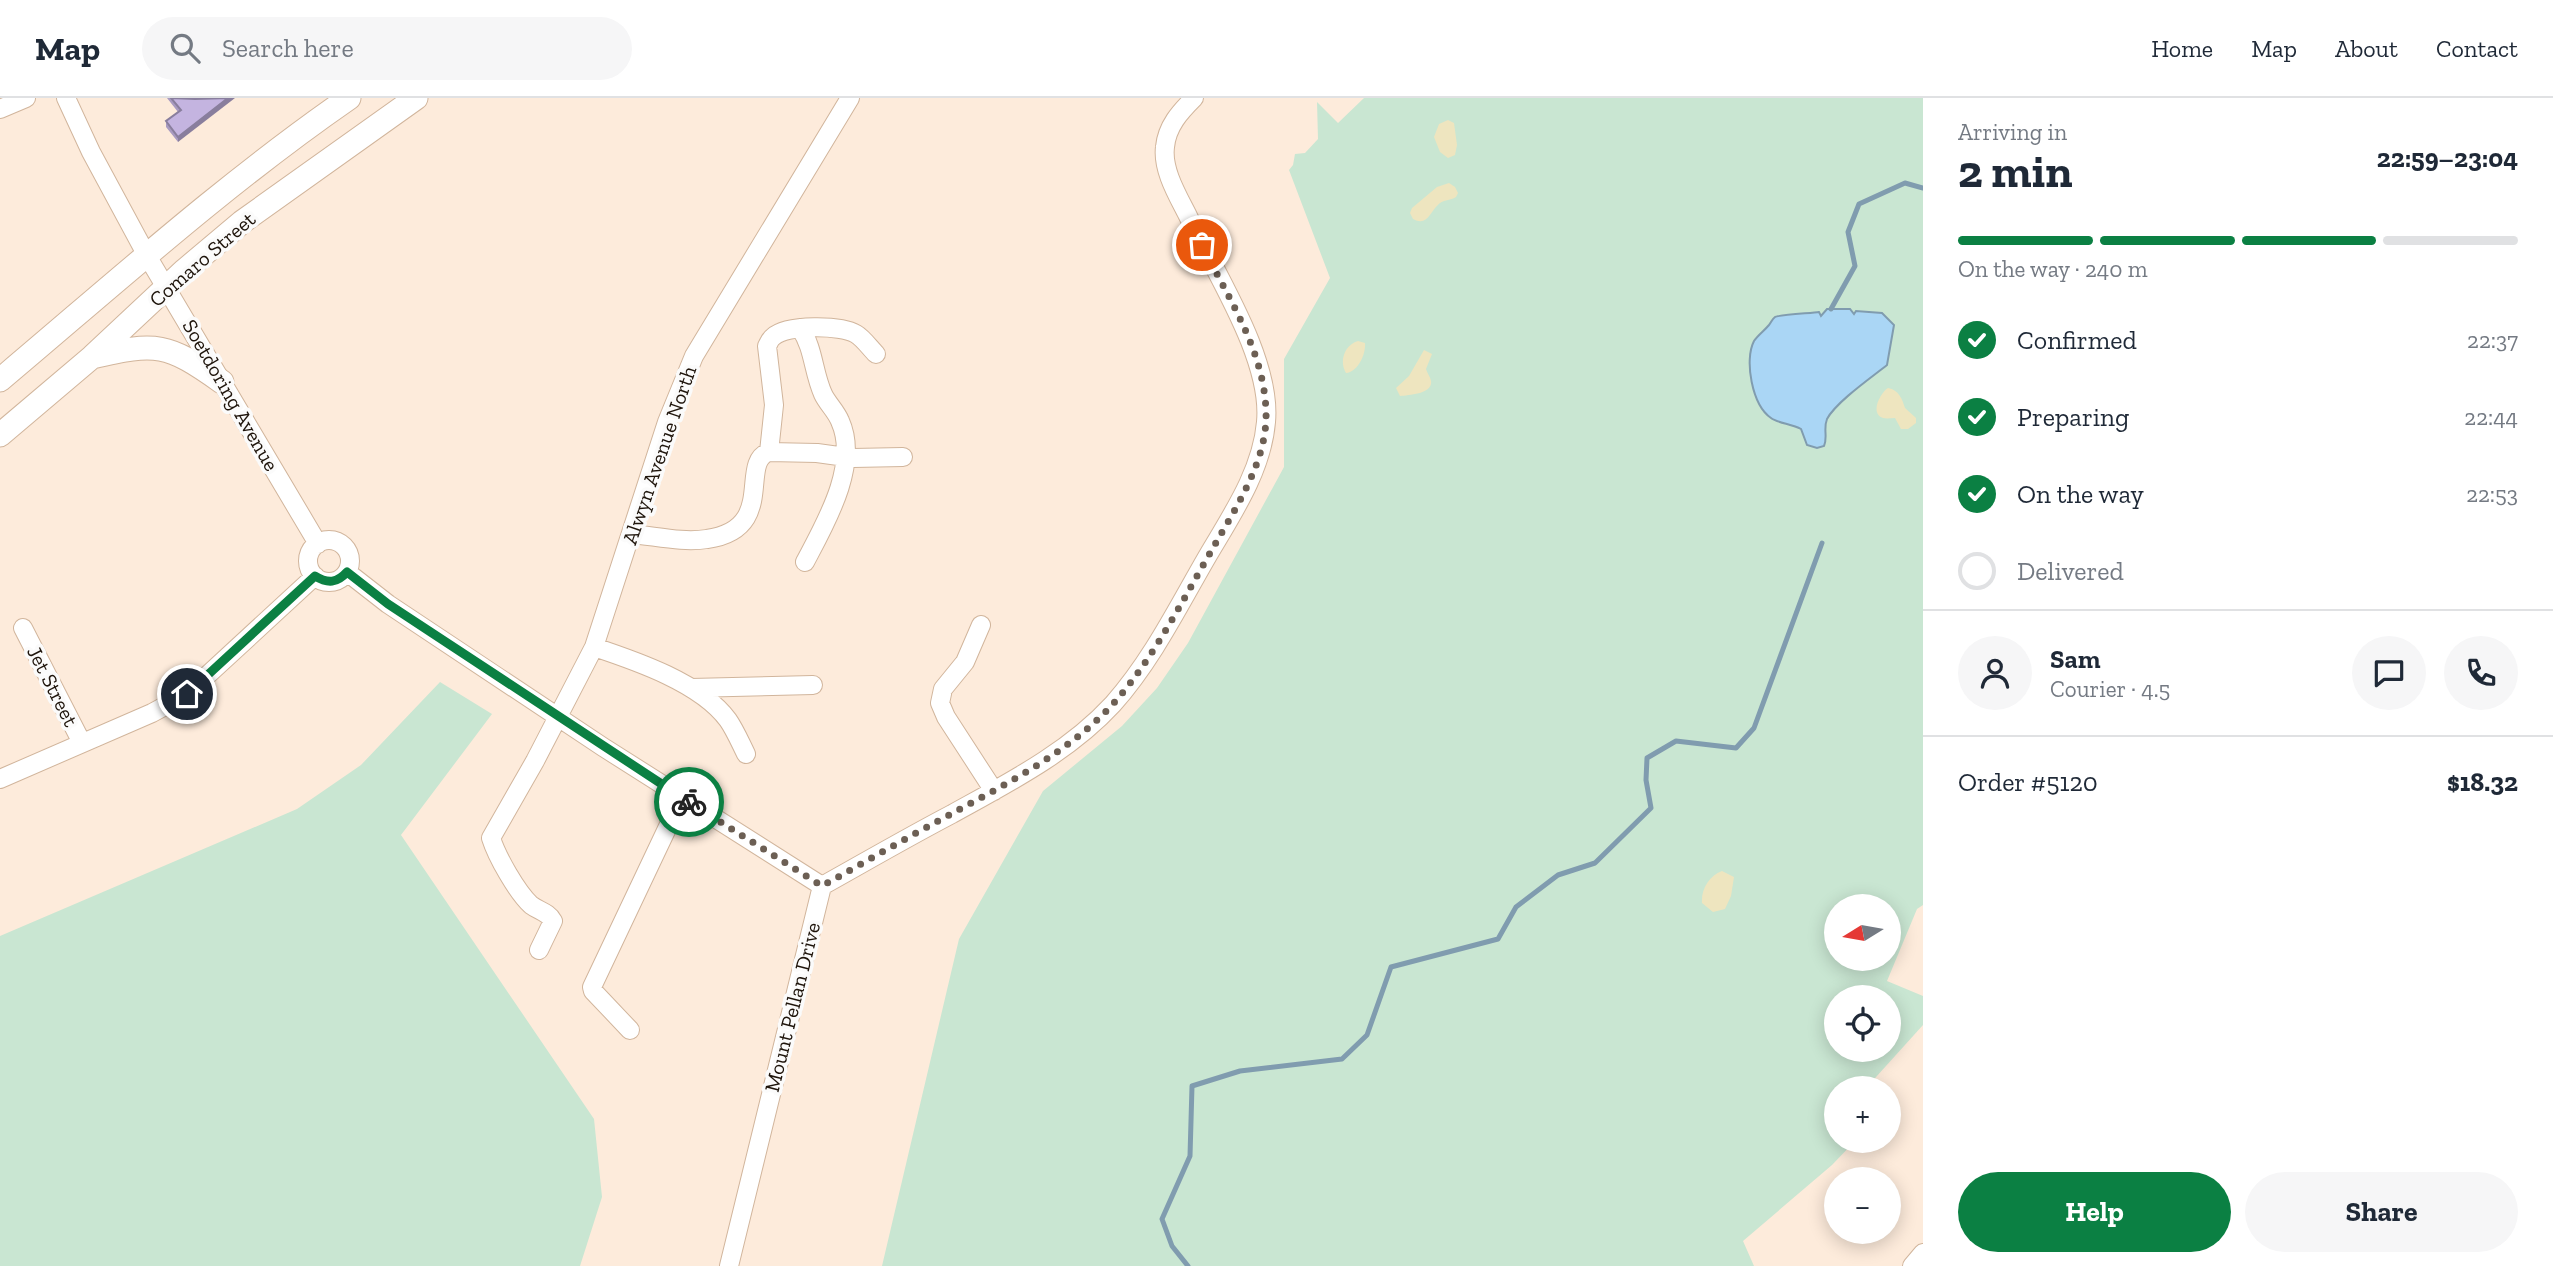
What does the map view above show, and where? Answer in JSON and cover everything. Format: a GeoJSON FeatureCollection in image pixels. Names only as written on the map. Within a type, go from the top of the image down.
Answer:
{"type":"FeatureCollection","features":[{"type":"Feature","properties":{"kind":"street"},"geometry":{"type":"LineString","coordinates":[[0,109],[26,98]]}},
{"type":"Feature","properties":{"kind":"street","name":"Soetdoring Avenue"},"geometry":{"type":"LineString","coordinates":[[66,98],[91,152],[146,254],[318,544]]}},
{"type":"Feature","properties":{"kind":"street","name":"Comaro Street"},"geometry":{"type":"LineString","coordinates":[[0,380],[146,254],[349,98]]}},
{"type":"Feature","properties":{"kind":"street","name":"Comaro Street"},"geometry":{"type":"LineString","coordinates":[[0,435],[92,357],[242,222],[416,98]]}},
{"type":"Feature","properties":{"kind":"street","name":"Alwyn Avenue North"},"geometry":{"type":"LineString","coordinates":[[539,950],[553,921],[551,916],[531,904],[523,894],[491,838],[561,719],[594,647],[667,422],[694,356],[850,98]]}},
{"type":"Feature","properties":{"kind":"street"},"geometry":{"type":"LineString","coordinates":[[347,572],[388,604],[561,719],[822,886],[994,791],[1073,739],[1112,705],[1143,666],[1228,521],[1261,450],[1266,413],[1258,359],[1184,209],[1165,158],[1165,146],[1171,125],[1194,98]]}},
{"type":"Feature","properties":{"kind":"street"},"geometry":{"type":"LineString","coordinates":[[769,452],[774,405],[766,346],[773,336],[800,328],[836,328],[856,334],[876,354]]}},
{"type":"Feature","properties":{"kind":"street"},"geometry":{"type":"LineString","coordinates":[[800,328],[811,351],[823,395],[840,421],[845,456],[841,485],[828,519],[805,562]]}},
{"type":"Feature","properties":{"kind":"street"},"geometry":{"type":"LineString","coordinates":[[92,357],[132,349],[160,348],[188,359],[222,382]]}},
{"type":"Feature","properties":{"kind":"street"},"geometry":{"type":"LineString","coordinates":[[631,534],[695,540],[732,532],[744,523],[747,517],[753,498],[757,463],[769,452],[903,457]]}},
{"type":"Feature","properties":{"kind":"street"},"geometry":{"type":"LineString","coordinates":[[326,540],[336,541],[344,546],[350,563],[341,579],[323,581],[310,569],[309,559],[318,544],[326,540]]}},
{"type":"Feature","properties":{"kind":"street"},"geometry":{"type":"LineString","coordinates":[[0,779],[170,705],[187,694],[315,576]]}},
{"type":"Feature","properties":{"kind":"street"},"geometry":{"type":"LineString","coordinates":[[981,625],[965,662],[943,689],[940,703],[946,717],[994,791]]}},
{"type":"Feature","properties":{"kind":"street","name":"Jet Street"},"geometry":{"type":"LineString","coordinates":[[23,628],[82,743]]}},
{"type":"Feature","properties":{"kind":"street"},"geometry":{"type":"LineString","coordinates":[[594,647],[644,663],[706,699],[727,719],[746,754]]}},
{"type":"Feature","properties":{"kind":"street"},"geometry":{"type":"LineString","coordinates":[[689,688],[813,685]]}},
{"type":"Feature","properties":{"kind":"street"},"geometry":{"type":"LineString","coordinates":[[630,1030],[592,987],[682,797]]}},
{"type":"Feature","properties":{"kind":"street","name":"Mount Pellan Drive"},"geometry":{"type":"LineString","coordinates":[[729,1266],[822,886]]}},
{"type":"Feature","properties":{"kind":"street"},"geometry":{"type":"LineString","coordinates":[[1912,1266],[1923,1253]]}},
{"type":"Feature","properties":{"kind":"green space"},"geometry":{"type":"Polygon","coordinates":[[[1364,98],[1923,98],[1923,905],[1917,909],[1901,947],[1901,894],[1824,894],[1824,971],[1891,971],[1887,981],[1897,985],[1824,985],[1824,1062],[1890,1062],[1877,1076],[1824,1076],[1824,1153],[1844,1153],[1830,1167],[1824,1167],[1824,1172],[1743,1241],[1754,1266],[882,1266],[959,939],[1043,791],[1122,726],[1157,688],[1188,643],[1284,467],[1284,359],[1330,278],[1289,170],[1295,154],[1305,153],[1318,139],[1317,102],[1338,123],[1364,98]]]}},
{"type":"Feature","properties":{"kind":"green space"},"geometry":{"type":"Polygon","coordinates":[[[440,682],[492,714],[401,835],[594,1119],[602,1197],[580,1266],[0,1266],[0,936],[297,809],[361,765],[440,682]]]}},
{"type":"Feature","properties":{"kind":"green space"},"geometry":{"type":"Polygon","coordinates":[[[1901,987],[1923,996],[1923,1025],[1901,1049],[1901,987]]]}},
{"type":"Feature","properties":{"kind":"sand"},"geometry":{"type":"Polygon","coordinates":[[[1448,120],[1454,123],[1457,145],[1455,155],[1448,158],[1440,152],[1434,137],[1439,124],[1448,120]]]}},
{"type":"Feature","properties":{"kind":"sand"},"geometry":{"type":"Polygon","coordinates":[[[1449,183],[1458,193],[1456,197],[1440,203],[1425,220],[1413,219],[1410,213],[1412,208],[1437,187],[1449,183]]]}},
{"type":"Feature","properties":{"kind":"sand"},"geometry":{"type":"Polygon","coordinates":[[[1358,341],[1365,343],[1363,357],[1358,366],[1346,373],[1344,354],[1349,346],[1358,341]]]}},
{"type":"Feature","properties":{"kind":"sand"},"geometry":{"type":"Polygon","coordinates":[[[1424,350],[1432,354],[1426,369],[1431,385],[1420,393],[1400,396],[1396,388],[1409,376],[1424,350]]]}},
{"type":"Feature","properties":{"kind":"sand"},"geometry":{"type":"Polygon","coordinates":[[[1888,388],[1897,393],[1905,408],[1916,418],[1916,423],[1908,429],[1901,429],[1895,418],[1883,418],[1877,412],[1880,398],[1888,388]]]}},
{"type":"Feature","properties":{"kind":"sand"},"geometry":{"type":"Polygon","coordinates":[[[1722,871],[1734,877],[1731,896],[1725,909],[1713,912],[1702,903],[1704,888],[1722,871]]]}},
{"type":"Feature","properties":{"kind":"water"},"geometry":{"type":"Polygon","coordinates":[[[1827,309],[1850,309],[1854,314],[1856,311],[1882,313],[1894,325],[1887,365],[1832,412],[1826,423],[1824,446],[1817,448],[1807,445],[1801,429],[1774,420],[1764,412],[1752,382],[1750,359],[1754,341],[1775,317],[1819,312],[1821,316],[1827,309]]]}},
{"type":"Feature","properties":{"kind":"building"},"geometry":{"type":"Polygon","coordinates":[[[171,98],[228,98],[178,137],[166,121],[181,110],[171,98]]]}},
{"type":"Feature","properties":{"kind":"waterway"},"geometry":{"type":"LineString","coordinates":[[1831,309],[1855,266],[1848,232],[1859,204],[1905,183],[1923,188]]}},
{"type":"Feature","properties":{"kind":"waterway"},"geometry":{"type":"LineString","coordinates":[[1188,1266],[1172,1246],[1162,1219],[1190,1156],[1192,1086],[1240,1071],[1342,1059],[1367,1035],[1391,967],[1498,939],[1516,907],[1558,875],[1595,863],[1651,808],[1646,780],[1647,758],[1676,741],[1736,748],[1754,728],[1822,543]]}},
{"type":"Feature","properties":{"kind":"way so far"},"geometry":{"type":"LineString","coordinates":[[689,802],[822,886],[1026,772],[1073,739],[1112,705],[1143,666],[1228,521],[1251,476],[1263,441],[1266,401],[1258,359],[1202,245]]}},
{"type":"Feature","properties":{"kind":"route"},"geometry":{"type":"LineString","coordinates":[[187,694],[315,576],[332,582],[341,579],[347,572],[388,604],[689,802]]}}]}
